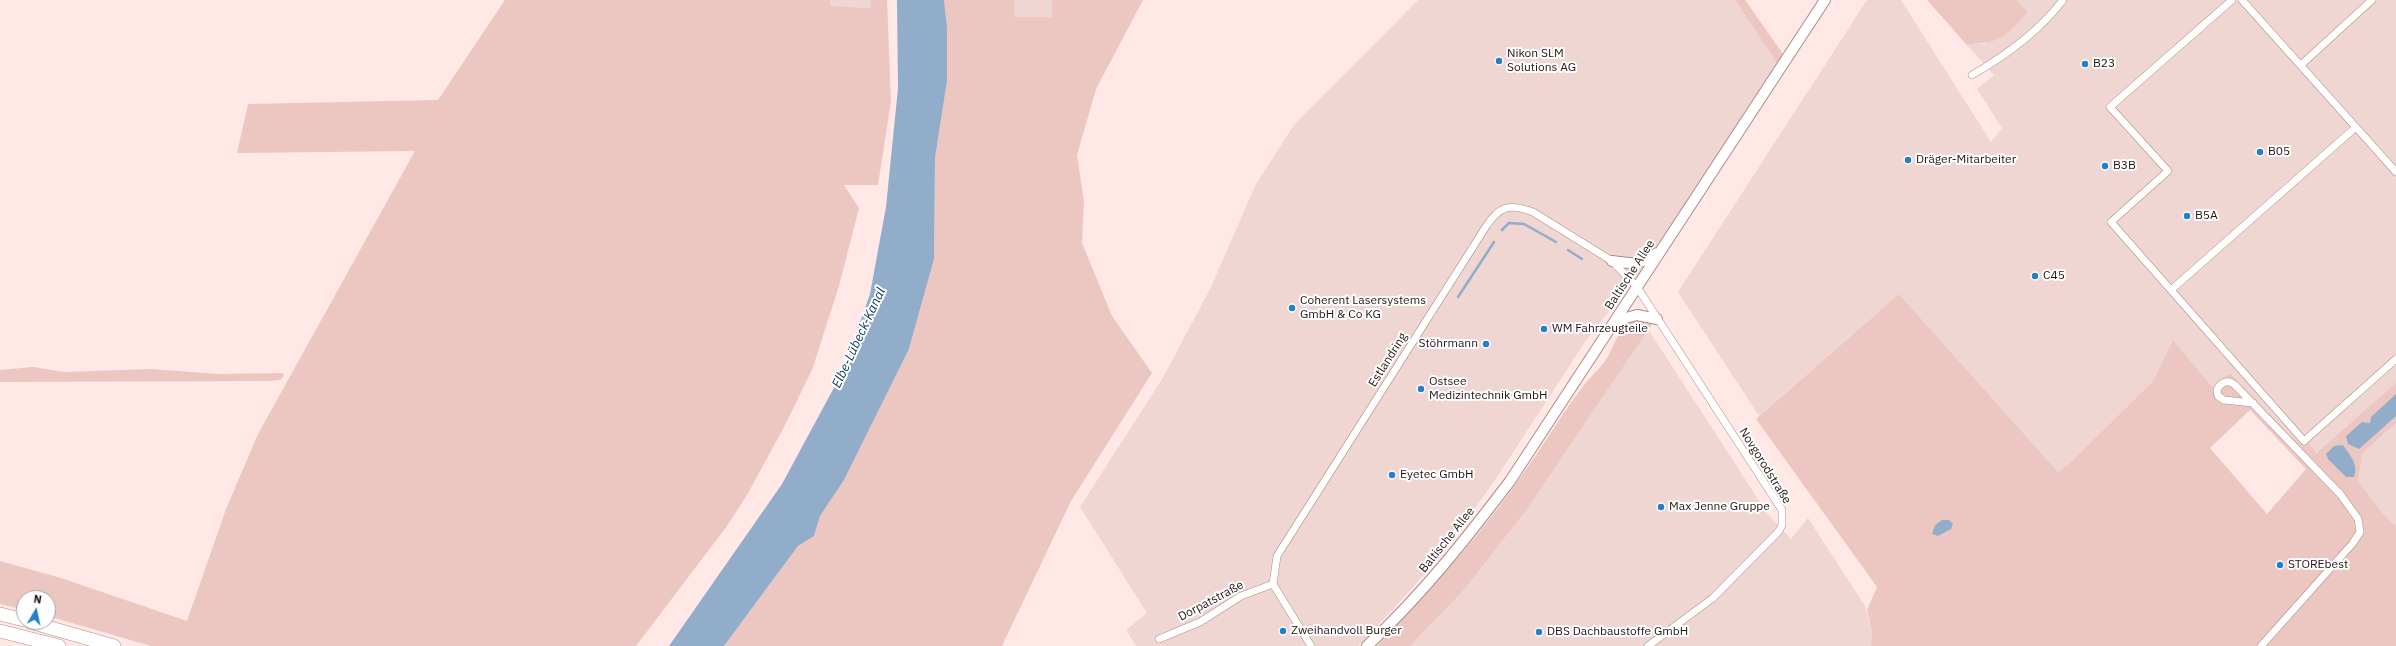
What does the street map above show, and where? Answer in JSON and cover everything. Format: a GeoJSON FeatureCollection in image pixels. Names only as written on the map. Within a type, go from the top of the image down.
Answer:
{"type":"FeatureCollection","features":[{"type":"Feature","properties":{"kind":"highway"},"geometry":{"type":"LineString","coordinates":[[0,614],[16,618]]}},
{"type":"Feature","properties":{"kind":"highway"},"geometry":{"type":"LineString","coordinates":[[56,629],[114,646]]}},
{"type":"Feature","properties":{"kind":"highway"},"geometry":{"type":"LineString","coordinates":[[0,631],[59,646]]}},
{"type":"Feature","properties":{"kind":"main road","name":"Baltische Allee"},"geometry":{"type":"LineString","coordinates":[[1367,646],[1402,614],[1460,546],[1506,487],[1825,0]]}},
{"type":"Feature","properties":{"kind":"main road"},"geometry":{"type":"LineString","coordinates":[[1612,261],[1628,264],[1645,262],[1663,248]]}},
{"type":"Feature","properties":{"kind":"main road"},"geometry":{"type":"LineString","coordinates":[[1615,321],[1637,315],[1657,319]]}},
{"type":"Feature","properties":{"kind":"street"},"geometry":{"type":"LineString","coordinates":[[1972,75],[1996,62],[2054,11],[2063,0]]}},
{"type":"Feature","properties":{"kind":"street"},"geometry":{"type":"LineString","coordinates":[[2232,0],[2110,107],[2168,171],[2111,222],[2304,441],[2396,359]]}},
{"type":"Feature","properties":{"kind":"street"},"geometry":{"type":"LineString","coordinates":[[2242,0],[2302,64],[2396,172]]}},
{"type":"Feature","properties":{"kind":"street"},"geometry":{"type":"LineString","coordinates":[[2302,64],[2372,0]]}},
{"type":"Feature","properties":{"kind":"street"},"geometry":{"type":"LineString","coordinates":[[2171,290],[2356,127]]}},
{"type":"Feature","properties":{"kind":"street","name":"Estlandring"},"geometry":{"type":"LineString","coordinates":[[1273,584],[1277,556],[1448,285],[1497,212],[1508,207],[1520,207],[1533,212],[1612,261],[1637,288]]}},
{"type":"Feature","properties":{"kind":"street","name":"Novgorodstraße"},"geometry":{"type":"LineString","coordinates":[[1637,288],[1782,510],[1783,519],[1779,531],[1713,598],[1648,646]]}},
{"type":"Feature","properties":{"kind":"street"},"geometry":{"type":"LineString","coordinates":[[2252,403],[2224,400],[2218,396],[2217,390],[2222,383],[2232,382],[2341,495],[2358,519],[2360,532],[2353,543],[2260,646]]}},
{"type":"Feature","properties":{"kind":"street"},"geometry":{"type":"LineString","coordinates":[[1273,584],[1311,646]]}},
{"type":"Feature","properties":{"kind":"street","name":"Dorpatstraße"},"geometry":{"type":"LineString","coordinates":[[1159,639],[1200,622],[1241,596],[1273,584]]}},
{"type":"Feature","properties":{"kind":"shaded area"},"geometry":{"type":"Polygon","coordinates":[[[505,0],[830,0],[830,6],[870,8],[871,0],[887,0],[891,101],[878,185],[844,185],[859,208],[839,286],[812,370],[783,429],[747,495],[727,526],[636,646],[151,646],[56,618],[56,590],[16,590],[16,608],[0,604],[0,561],[61,578],[187,621],[226,509],[258,434],[415,151],[237,153],[248,104],[438,100],[505,0]]]}},
{"type":"Feature","properties":{"kind":"shaded area"},"geometry":{"type":"Polygon","coordinates":[[[830,0],[871,0],[870,8],[830,6],[830,0]]]}},
{"type":"Feature","properties":{"kind":"shaded area"},"geometry":{"type":"Polygon","coordinates":[[[944,0],[1014,0],[1014,17],[1052,17],[1052,0],[1143,0],[1096,89],[1077,155],[1084,201],[1082,243],[1112,316],[1152,373],[1071,501],[1002,646],[724,646],[798,546],[814,536],[820,516],[844,480],[909,349],[934,259],[935,158],[947,81],[947,27],[944,0]]]}},
{"type":"Feature","properties":{"kind":"shaded area"},"geometry":{"type":"Polygon","coordinates":[[[1014,0],[1052,0],[1053,17],[1014,17],[1014,0]]]}},
{"type":"Feature","properties":{"kind":"shaded area"},"geometry":{"type":"Polygon","coordinates":[[[1418,0],[1735,0],[1777,63],[1651,258],[1587,339],[1499,474],[1442,555],[1364,641],[1358,646],[1136,646],[1126,630],[1147,613],[1080,507],[1164,376],[1211,287],[1256,184],[1294,125],[1418,0]]]}},
{"type":"Feature","properties":{"kind":"shaded area"},"geometry":{"type":"Polygon","coordinates":[[[1735,0],[1745,0],[1783,54],[1777,63],[1735,0]]]}},
{"type":"Feature","properties":{"kind":"shaded area"},"geometry":{"type":"Polygon","coordinates":[[[1867,0],[1901,0],[1991,142],[2002,128],[1977,89],[1994,75],[1966,44],[1985,44],[2028,12],[2016,0],[2396,0],[2396,534],[2308,443],[2302,448],[2230,373],[2212,388],[2173,340],[2153,381],[2070,463],[2058,472],[1899,294],[1759,416],[1678,292],[1867,0]]]}},
{"type":"Feature","properties":{"kind":"shaded area"},"geometry":{"type":"Polygon","coordinates":[[[1927,0],[2016,0],[2028,12],[2008,33],[2002,37],[1978,44],[1966,44],[1927,0]]]}},
{"type":"Feature","properties":{"kind":"shaded area"},"geometry":{"type":"Polygon","coordinates":[[[1899,294],[2058,472],[2070,463],[2153,381],[2173,340],[2212,387],[2230,373],[2302,447],[2308,443],[2317,453],[2396,383],[2396,423],[2362,453],[2358,481],[2381,512],[2396,527],[2396,646],[1871,646],[1872,632],[1867,610],[1877,587],[1756,419],[1899,294]],[[2250,410],[2210,448],[2267,514],[2306,469],[2250,410]]]}},
{"type":"Feature","properties":{"kind":"shaded area"},"geometry":{"type":"Polygon","coordinates":[[[1631,320],[1646,320],[1652,324],[1525,512],[1463,591],[1410,646],[1377,646],[1437,582],[1493,515],[1561,417],[1585,384],[1604,362],[1623,328],[1631,320]]]}},
{"type":"Feature","properties":{"kind":"shaded area"},"geometry":{"type":"Polygon","coordinates":[[[1648,329],[1767,513],[1791,539],[1808,518],[1865,606],[1872,632],[1871,646],[1410,646],[1463,591],[1525,512],[1648,329]]]}},
{"type":"Feature","properties":{"kind":"shaded area"},"geometry":{"type":"Polygon","coordinates":[[[33,367],[64,372],[151,369],[218,374],[283,373],[284,376],[280,380],[269,381],[0,382],[0,370],[33,367]]]}},
{"type":"Feature","properties":{"kind":"water","name":"Elbe-Lübeck-Kanal"},"geometry":{"type":"Polygon","coordinates":[[[897,0],[944,0],[947,27],[947,81],[935,158],[934,259],[909,349],[844,480],[820,516],[814,536],[798,546],[724,646],[669,646],[782,484],[843,371],[870,294],[886,207],[898,88],[897,0]]]}},
{"type":"Feature","properties":{"kind":"water"},"geometry":{"type":"Polygon","coordinates":[[[2396,394],[2396,416],[2359,449],[2348,444],[2346,436],[2362,422],[2370,423],[2371,417],[2396,394]]]}},
{"type":"Feature","properties":{"kind":"water"},"geometry":{"type":"Polygon","coordinates":[[[2343,445],[2355,464],[2354,477],[2346,477],[2328,459],[2326,454],[2334,446],[2343,445]]]}},
{"type":"Feature","properties":{"kind":"water"},"geometry":{"type":"Polygon","coordinates":[[[1942,520],[1949,520],[1953,524],[1951,529],[1938,536],[1932,534],[1935,525],[1942,520]]]}},
{"type":"Feature","properties":{"kind":"waterway"},"geometry":{"type":"LineString","coordinates":[[1502,230],[1509,223],[1524,224],[1556,242]]}},
{"type":"Feature","properties":{"kind":"waterway"},"geometry":{"type":"LineString","coordinates":[[1458,297],[1494,242]]}},
{"type":"Feature","properties":{"kind":"waterway"},"geometry":{"type":"LineString","coordinates":[[1568,250],[1582,259]]}},
{"type":"Feature","properties":{"kind":"place","name":"Nikon SLM Solutions AG"},"geometry":{"type":"Point","coordinates":[1499,61]}},
{"type":"Feature","properties":{"kind":"place","name":"B23"},"geometry":{"type":"Point","coordinates":[2085,64]}},
{"type":"Feature","properties":{"kind":"place","name":"B05"},"geometry":{"type":"Point","coordinates":[2260,152]}},
{"type":"Feature","properties":{"kind":"place","name":"Dräger-Mitarbeiter"},"geometry":{"type":"Point","coordinates":[1908,160]}},
{"type":"Feature","properties":{"kind":"place","name":"B3B"},"geometry":{"type":"Point","coordinates":[2105,166]}},
{"type":"Feature","properties":{"kind":"place","name":"B5A"},"geometry":{"type":"Point","coordinates":[2187,216]}},
{"type":"Feature","properties":{"kind":"place","name":"C45"},"geometry":{"type":"Point","coordinates":[2035,276]}},
{"type":"Feature","properties":{"kind":"place","name":"Coherent Lasersystems GmbH & Co KG"},"geometry":{"type":"Point","coordinates":[1292,308]}},
{"type":"Feature","properties":{"kind":"place","name":"WM Fahrzeugteile"},"geometry":{"type":"Point","coordinates":[1544,329]}},
{"type":"Feature","properties":{"kind":"place","name":"Stöhrmann"},"geometry":{"type":"Point","coordinates":[1486,344]}},
{"type":"Feature","properties":{"kind":"place","name":"Ostsee Medizintechnik GmbH"},"geometry":{"type":"Point","coordinates":[1421,389]}},
{"type":"Feature","properties":{"kind":"place","name":"Eyetec GmbH"},"geometry":{"type":"Point","coordinates":[1392,475]}},
{"type":"Feature","properties":{"kind":"place","name":"Max Jenne Gruppe"},"geometry":{"type":"Point","coordinates":[1661,507]}},
{"type":"Feature","properties":{"kind":"place","name":"STOREbest"},"geometry":{"type":"Point","coordinates":[2280,565]}},
{"type":"Feature","properties":{"kind":"place","name":"Zweihandvoll Burger"},"geometry":{"type":"Point","coordinates":[1283,631]}},
{"type":"Feature","properties":{"kind":"place","name":"DBS Dachbaustoffe GmbH"},"geometry":{"type":"Point","coordinates":[1539,632]}}]}
